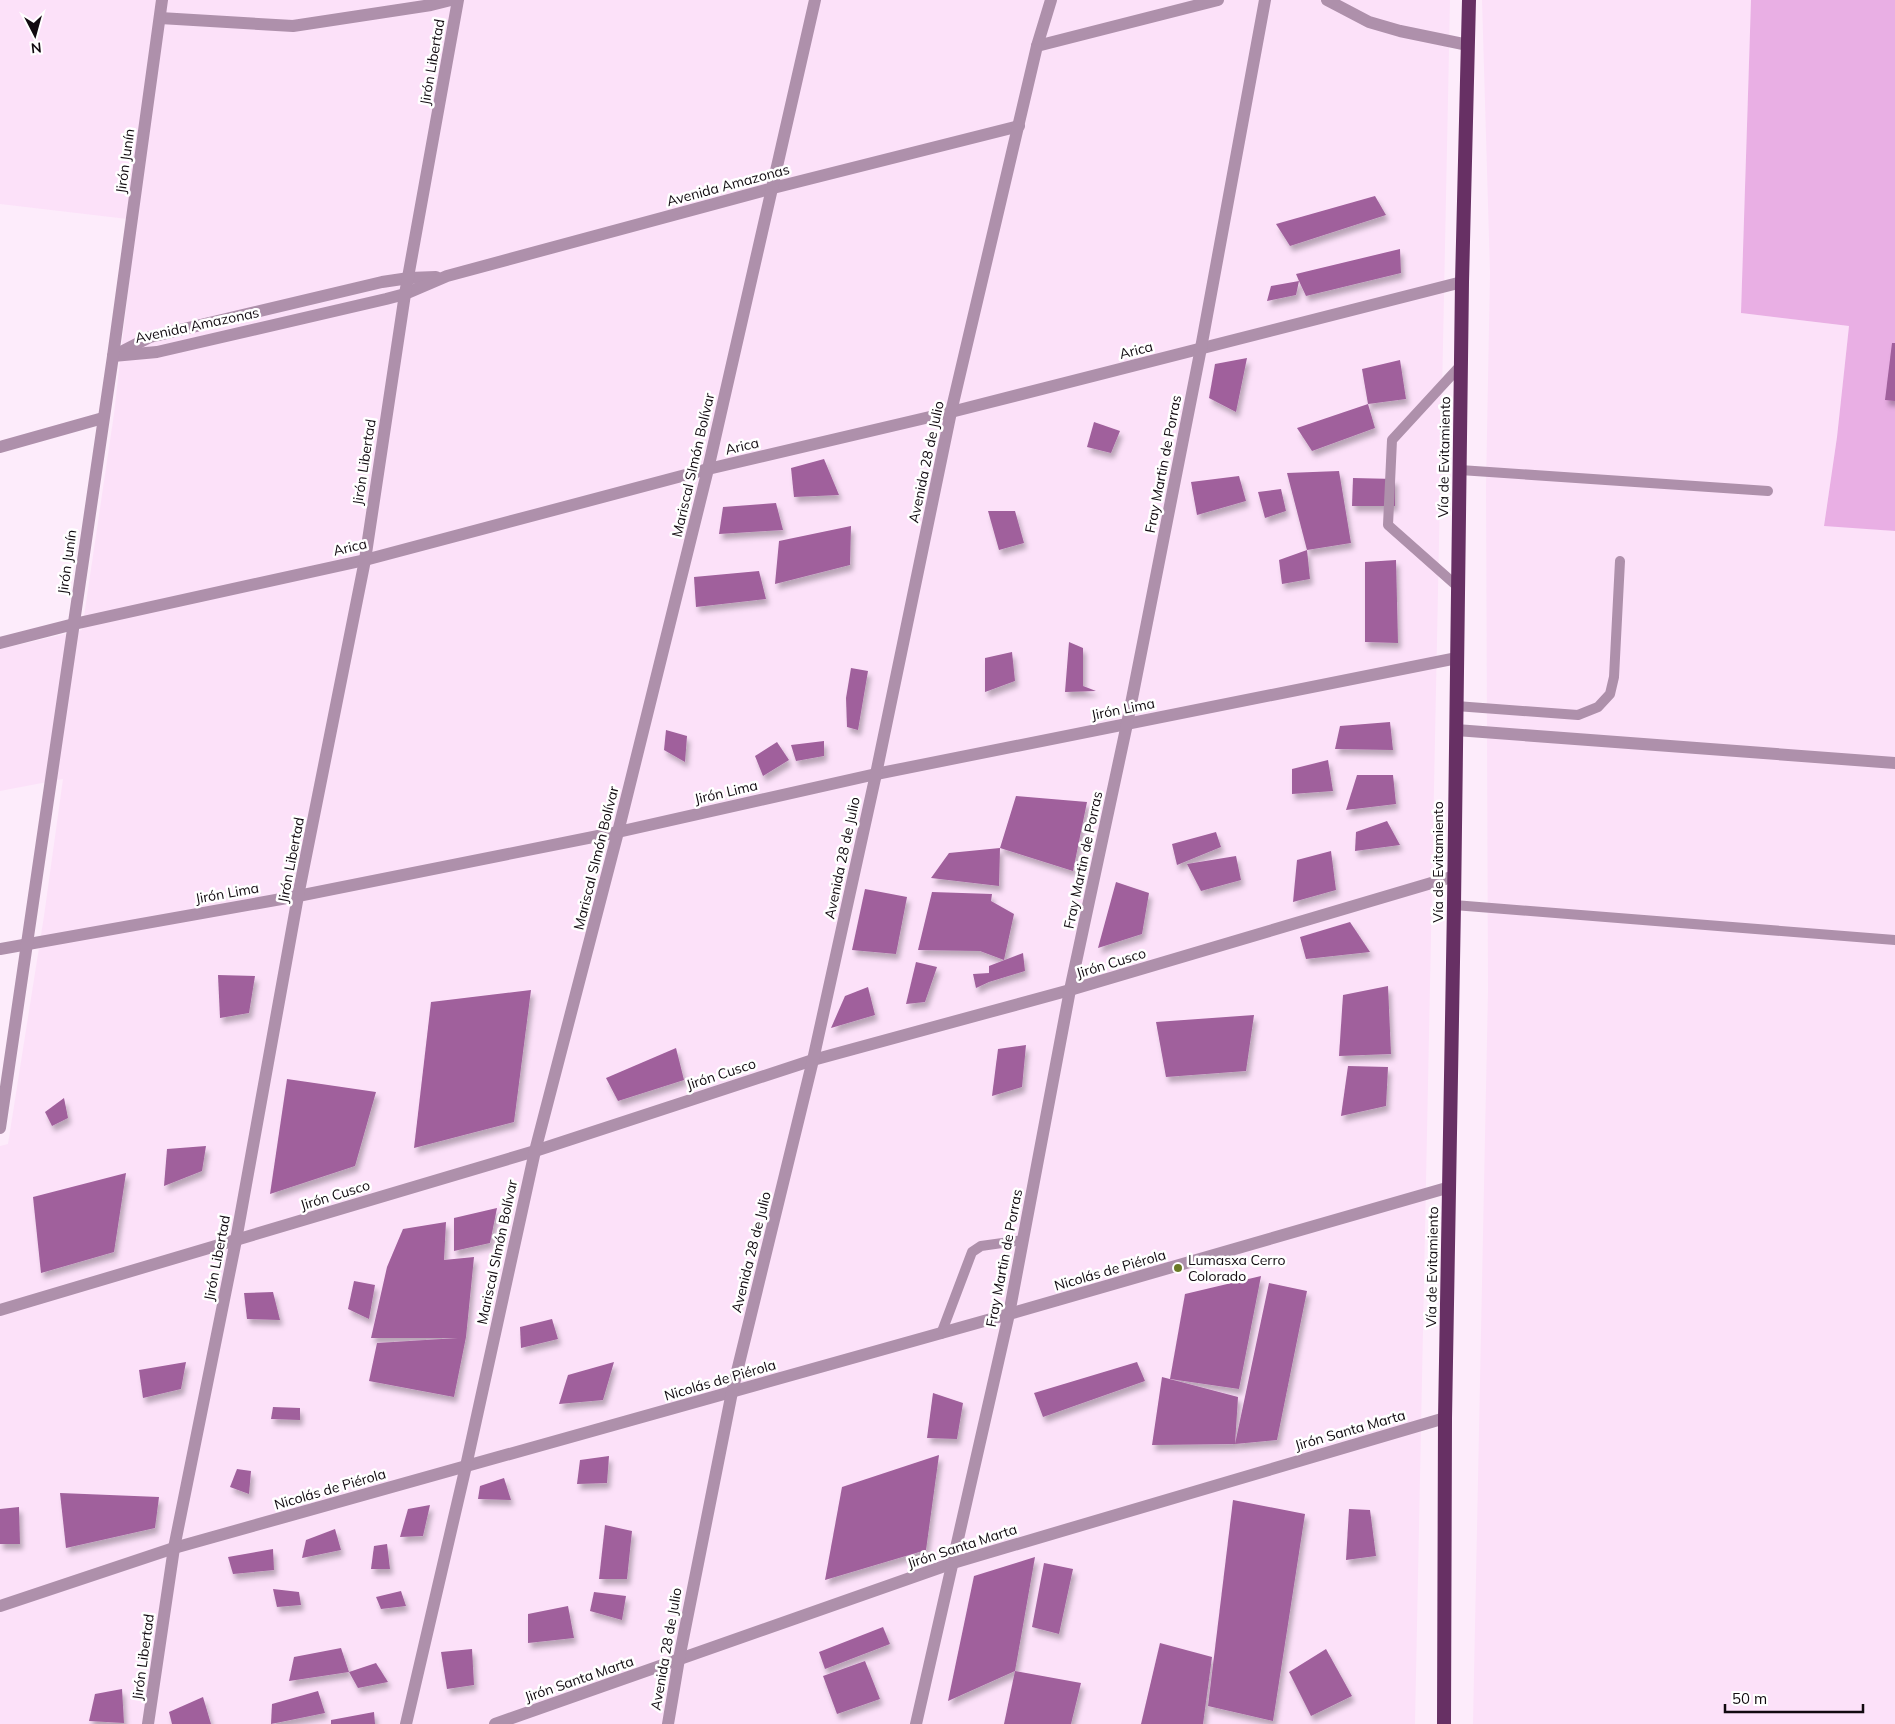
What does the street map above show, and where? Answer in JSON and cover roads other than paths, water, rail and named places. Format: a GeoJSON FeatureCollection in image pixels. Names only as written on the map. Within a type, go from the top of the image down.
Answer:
{"type":"FeatureCollection","features":[{"type":"Feature","properties":{"kind":"highway","name":"Vía de Evitamiento"},"geometry":{"type":"LineString","coordinates":[[1444,1724],[1445,1418],[1455,876],[1462,282],[1470,0]]}},
{"type":"Feature","properties":{"kind":"street","name":"Jirón Junín"},"geometry":{"type":"LineString","coordinates":[[0,1128],[74,624],[162,0]]}},
{"type":"Feature","properties":{"kind":"street"},"geometry":{"type":"LineString","coordinates":[[160,18],[293,26],[431,5],[451,0]]}},
{"type":"Feature","properties":{"kind":"street","name":"Jirón Libertad"},"geometry":{"type":"LineString","coordinates":[[148,1724],[174,1548],[236,1240],[298,896],[365,560],[405,294],[458,0]]}},
{"type":"Feature","properties":{"kind":"street","name":"Mariscal SImón Bolívar"},"geometry":{"type":"LineString","coordinates":[[406,1724],[466,1466],[535,1150],[618,832],[708,469],[815,0]]}},
{"type":"Feature","properties":{"kind":"street","name":"Avenida 28 de Julio"},"geometry":{"type":"LineString","coordinates":[[668,1724],[679,1659],[732,1392],[813,1060],[876,774],[951,412],[1037,46],[1051,0]]}},
{"type":"Feature","properties":{"kind":"street"},"geometry":{"type":"LineString","coordinates":[[1037,46],[1218,0]]}},
{"type":"Feature","properties":{"kind":"street","name":"Fray Martin de Porras"},"geometry":{"type":"LineString","coordinates":[[916,1724],[1009,1314],[1070,990],[1127,724],[1201,348],[1265,0]]}},
{"type":"Feature","properties":{"kind":"street"},"geometry":{"type":"LineString","coordinates":[[1327,0],[1369,22],[1400,31],[1468,45]]}},
{"type":"Feature","properties":{"kind":"street","name":"Avenida Amazonas"},"geometry":{"type":"LineString","coordinates":[[112,356],[157,352],[405,294],[447,276],[773,188],[1019,126]]}},
{"type":"Feature","properties":{"kind":"street","name":"Avenida Amazonas"},"geometry":{"type":"LineString","coordinates":[[112,356],[150,337],[382,282],[409,278],[447,276]]}},
{"type":"Feature","properties":{"kind":"street","name":"Arica"},"geometry":{"type":"LineString","coordinates":[[0,643],[74,624],[365,560],[708,469],[951,412],[1462,282]]}},
{"type":"Feature","properties":{"kind":"street"},"geometry":{"type":"LineString","coordinates":[[0,447],[103,418]]}},
{"type":"Feature","properties":{"kind":"street","name":"Jirón Lima"},"geometry":{"type":"LineString","coordinates":[[0,948],[298,896],[618,832],[876,774],[1457,658]]}},
{"type":"Feature","properties":{"kind":"street"},"geometry":{"type":"LineString","coordinates":[[1456,730],[1895,763]]}},
{"type":"Feature","properties":{"kind":"street","name":"Jirón Cusco"},"geometry":{"type":"LineString","coordinates":[[0,1310],[535,1150],[813,1060],[1070,990],[1455,876]]}},
{"type":"Feature","properties":{"kind":"street","name":"Nicolás de Piérola"},"geometry":{"type":"LineString","coordinates":[[0,1606],[174,1548],[941,1334],[1450,1187]]}},
{"type":"Feature","properties":{"kind":"street","name":"Jirón Santa Marta"},"geometry":{"type":"LineString","coordinates":[[495,1724],[953,1563],[1445,1418]]}},
{"type":"Feature","properties":{"kind":"lane"},"geometry":{"type":"LineString","coordinates":[[1458,587],[1388,526],[1392,440],[1461,365]]}},
{"type":"Feature","properties":{"kind":"lane"},"geometry":{"type":"LineString","coordinates":[[1460,470],[1768,491]]}},
{"type":"Feature","properties":{"kind":"lane"},"geometry":{"type":"LineString","coordinates":[[1456,706],[1578,715],[1598,707],[1610,694],[1614,677],[1620,561]]}},
{"type":"Feature","properties":{"kind":"lane"},"geometry":{"type":"LineString","coordinates":[[1454,905],[1895,940]]}},
{"type":"Feature","properties":{"kind":"lane"},"geometry":{"type":"LineString","coordinates":[[941,1334],[972,1252],[981,1246],[1023,1240]]}},
{"type":"Feature","properties":{"kind":"place","name":"Lumasxa Cerro Colorado"},"geometry":{"type":"Point","coordinates":[1178,1268]}}]}
